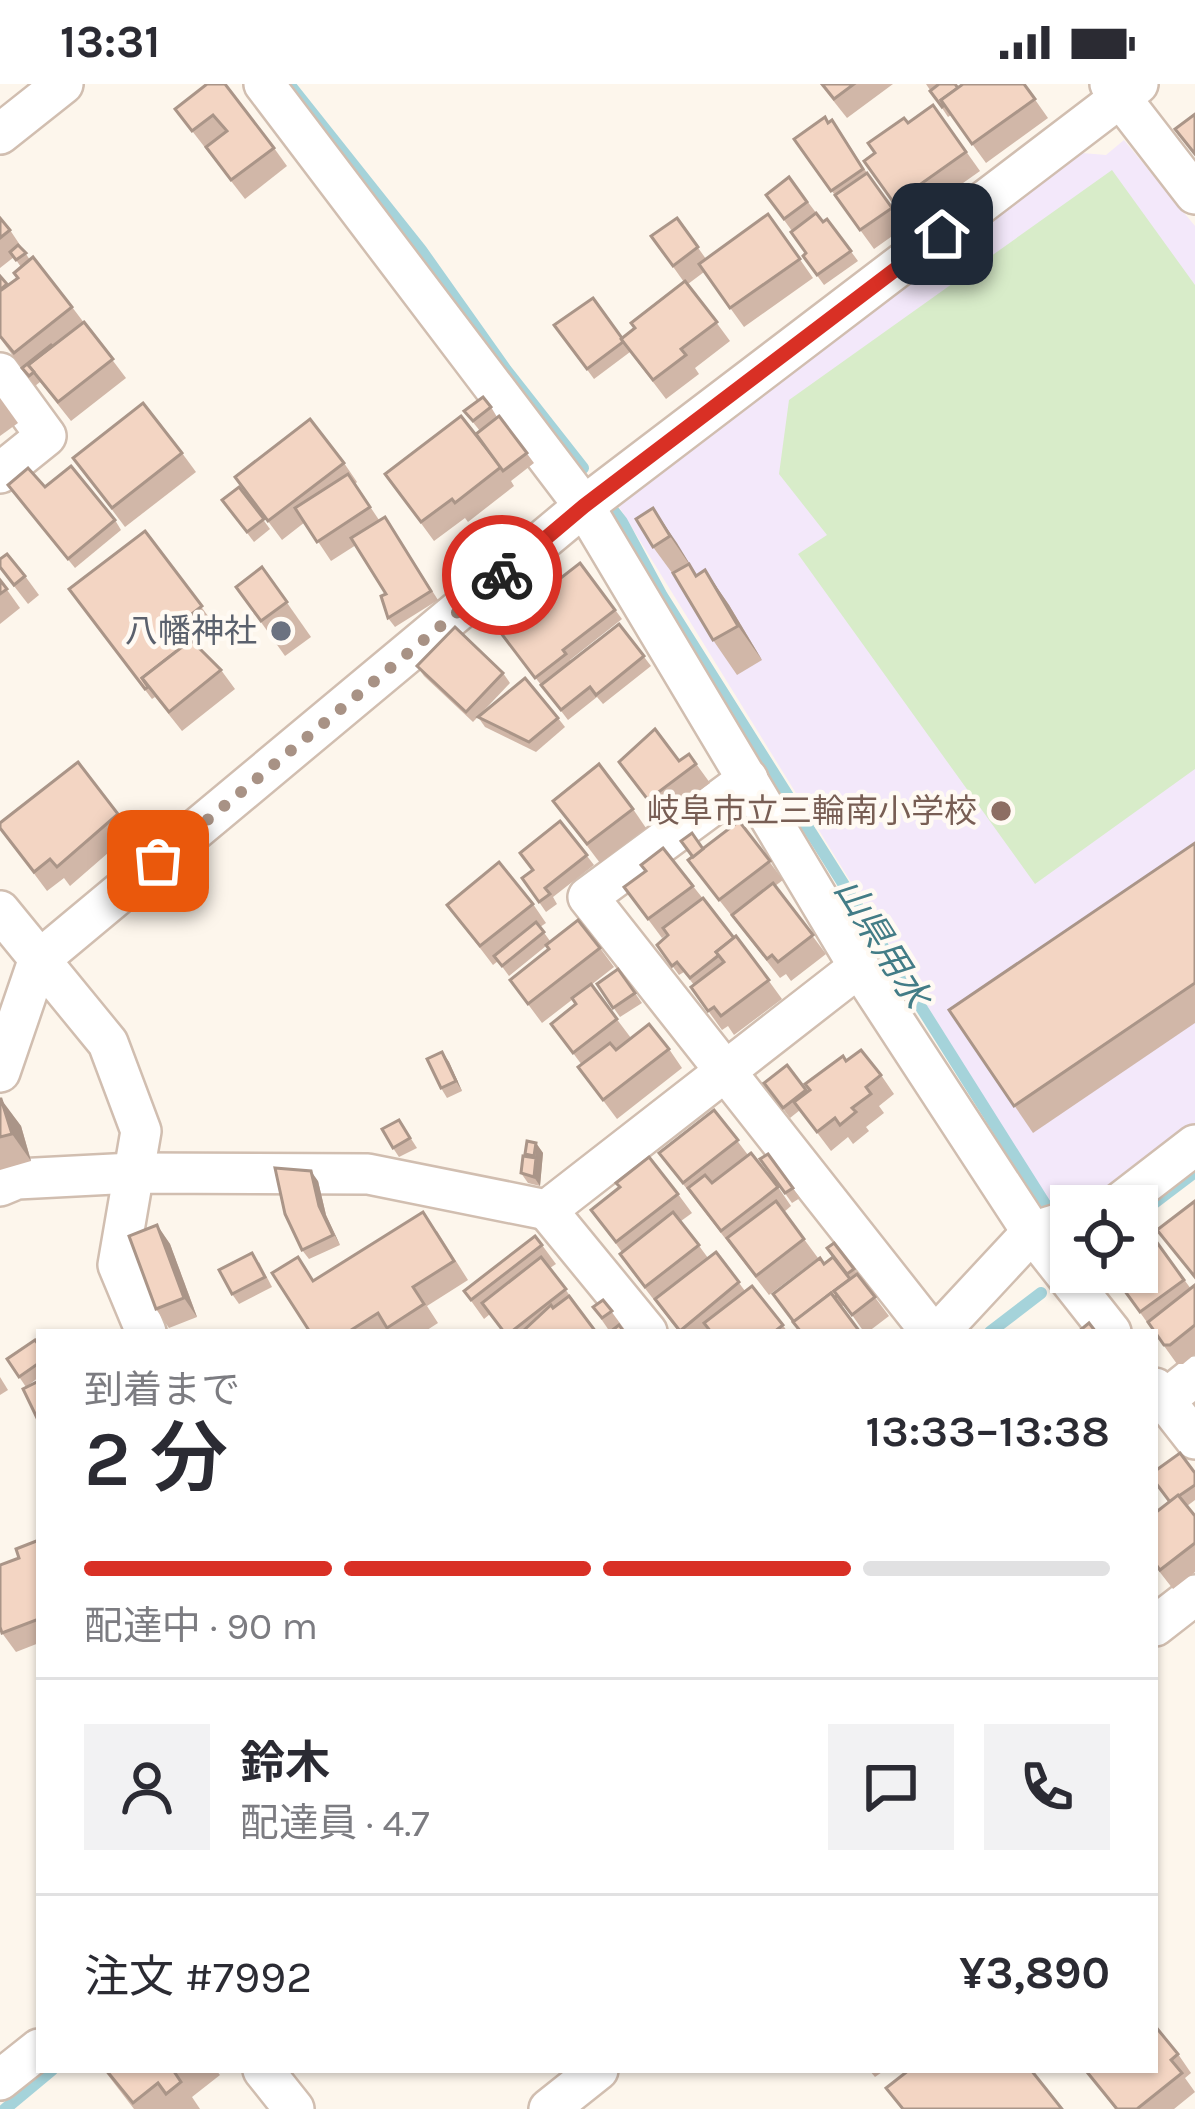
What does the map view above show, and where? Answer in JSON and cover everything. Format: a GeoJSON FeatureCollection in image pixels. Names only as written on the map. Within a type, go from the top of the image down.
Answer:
{"type":"FeatureCollection","features":[{"type":"Feature","properties":{"kind":"street"},"geometry":{"type":"LineString","coordinates":[[0,134],[63,84]]}},
{"type":"Feature","properties":{"kind":"street"},"geometry":{"type":"LineString","coordinates":[[264,84],[584,506],[859,967],[1032,1232],[1109,1329]]}},
{"type":"Feature","properties":{"kind":"street"},"geometry":{"type":"LineString","coordinates":[[0,1072],[38,961],[584,506],[1123,88],[1195,194]]}},
{"type":"Feature","properties":{"kind":"street"},"geometry":{"type":"LineString","coordinates":[[0,374],[46,436],[0,473]]}},
{"type":"Feature","properties":{"kind":"street"},"geometry":{"type":"LineString","coordinates":[[748,779],[589,897],[933,1329]]}},
{"type":"Feature","properties":{"kind":"street"},"geometry":{"type":"LineString","coordinates":[[0,910],[108,1043],[141,1132],[118,1265],[145,1329]]}},
{"type":"Feature","properties":{"kind":"street"},"geometry":{"type":"LineString","coordinates":[[547,1210],[859,967]]}},
{"type":"Feature","properties":{"kind":"street"},"geometry":{"type":"LineString","coordinates":[[1143,1185],[1195,1145]]}},
{"type":"Feature","properties":{"kind":"street"},"geometry":{"type":"LineString","coordinates":[[0,1186],[17,1178],[133,1173],[368,1174],[547,1210],[645,1329]]}},
{"type":"Feature","properties":{"kind":"street"},"geometry":{"type":"LineString","coordinates":[[938,1329],[1032,1232],[1050,1226]]}},
{"type":"Feature","properties":{"kind":"street"},"geometry":{"type":"LineString","coordinates":[[1172,1388],[1195,1438]]}},
{"type":"Feature","properties":{"kind":"street"},"geometry":{"type":"LineString","coordinates":[[1158,1625],[1195,1594]]}},
{"type":"Feature","properties":{"kind":"street"},"geometry":{"type":"LineString","coordinates":[[0,2080],[36,2051]]}},
{"type":"Feature","properties":{"kind":"street"},"geometry":{"type":"LineString","coordinates":[[265,2073],[294,2109]]}},
{"type":"Feature","properties":{"kind":"street"},"geometry":{"type":"LineString","coordinates":[[549,2109],[594,2073]]}},
{"type":"Feature","properties":{"kind":"shaded area","name":"岐阜市立三輪南小学校"},"geometry":{"type":"Polygon","coordinates":[[[1124,140],[1195,226],[1195,1125],[1118,1185],[1050,1185],[1050,1204],[613,497],[1082,153],[1106,155],[1124,140]]]}},
{"type":"Feature","properties":{"kind":"green space"},"geometry":{"type":"Polygon","coordinates":[[[1112,170],[1195,285],[1195,769],[1035,884],[798,554],[827,535],[779,474],[789,400],[1112,170]]]}},
{"type":"Feature","properties":{"kind":"building"},"geometry":{"type":"Polygon","coordinates":[[[207,84],[225,84],[274,148],[231,180],[206,147],[227,131],[213,115],[192,131],[175,109],[207,84]]]}},
{"type":"Feature","properties":{"kind":"building"},"geometry":{"type":"Polygon","coordinates":[[[822,84],[854,84],[834,99],[822,84]]]}},
{"type":"Feature","properties":{"kind":"building"},"geometry":{"type":"Polygon","coordinates":[[[939,84],[958,88],[941,100],[942,107],[930,91],[939,84]]]}},
{"type":"Feature","properties":{"kind":"building"},"geometry":{"type":"Polygon","coordinates":[[[963,84],[1024,84],[1035,99],[972,144],[941,100],[963,84]]]}},
{"type":"Feature","properties":{"kind":"building"},"geometry":{"type":"Polygon","coordinates":[[[933,105],[966,152],[894,203],[864,161],[875,153],[868,143],[933,105]]]}},
{"type":"Feature","properties":{"kind":"building"},"geometry":{"type":"Polygon","coordinates":[[[1195,114],[1195,154],[1175,129],[1195,114]]]}},
{"type":"Feature","properties":{"kind":"building"},"geometry":{"type":"Polygon","coordinates":[[[825,117],[828,123],[832,120],[863,169],[831,191],[794,139],[825,117]]]}},
{"type":"Feature","properties":{"kind":"building"},"geometry":{"type":"Polygon","coordinates":[[[867,173],[892,208],[860,230],[835,195],[867,173]]]}},
{"type":"Feature","properties":{"kind":"building"},"geometry":{"type":"Polygon","coordinates":[[[789,177],[807,202],[784,219],[766,195],[789,177]]]}},
{"type":"Feature","properties":{"kind":"building"},"geometry":{"type":"Polygon","coordinates":[[[816,213],[823,222],[827,219],[851,251],[817,275],[791,232],[816,213]]]}},
{"type":"Feature","properties":{"kind":"building"},"geometry":{"type":"Polygon","coordinates":[[[768,214],[800,259],[730,308],[699,264],[768,214]]]}},
{"type":"Feature","properties":{"kind":"building"},"geometry":{"type":"Polygon","coordinates":[[[0,218],[10,230],[0,238],[0,218]]]}},
{"type":"Feature","properties":{"kind":"building"},"geometry":{"type":"Polygon","coordinates":[[[677,218],[698,247],[673,266],[651,236],[677,218]]]}},
{"type":"Feature","properties":{"kind":"building"},"geometry":{"type":"Polygon","coordinates":[[[18,245],[26,253],[16,260],[10,252],[18,245]]]}},
{"type":"Feature","properties":{"kind":"building"},"geometry":{"type":"Polygon","coordinates":[[[33,257],[72,307],[14,353],[0,336],[0,291],[18,278],[14,273],[33,257]]]}},
{"type":"Feature","properties":{"kind":"building"},"geometry":{"type":"Polygon","coordinates":[[[685,281],[717,322],[681,349],[686,355],[653,380],[621,339],[635,328],[631,323],[685,281]]]}},
{"type":"Feature","properties":{"kind":"building"},"geometry":{"type":"Polygon","coordinates":[[[593,298],[623,342],[587,369],[554,325],[593,298]]]}},
{"type":"Feature","properties":{"kind":"building"},"geometry":{"type":"Polygon","coordinates":[[[84,322],[113,359],[58,402],[28,365],[84,322]]]}},
{"type":"Feature","properties":{"kind":"building"},"geometry":{"type":"Polygon","coordinates":[[[51,345],[28,365],[34,372],[29,376],[22,368],[51,345]]]}},
{"type":"Feature","properties":{"kind":"building"},"geometry":{"type":"Polygon","coordinates":[[[483,397],[491,407],[473,421],[464,411],[483,397]]]}},
{"type":"Feature","properties":{"kind":"building"},"geometry":{"type":"Polygon","coordinates":[[[143,403],[182,453],[112,508],[73,458],[143,403]]]}},
{"type":"Feature","properties":{"kind":"building"},"geometry":{"type":"Polygon","coordinates":[[[461,416],[501,467],[455,503],[452,499],[421,522],[385,474],[461,416]]]}},
{"type":"Feature","properties":{"kind":"building"},"geometry":{"type":"Polygon","coordinates":[[[499,416],[527,453],[503,471],[476,434],[499,416]]]}},
{"type":"Feature","properties":{"kind":"building"},"geometry":{"type":"Polygon","coordinates":[[[310,419],[344,463],[268,521],[235,477],[310,419]]]}},
{"type":"Feature","properties":{"kind":"building"},"geometry":{"type":"Polygon","coordinates":[[[71,466],[115,520],[68,559],[8,485],[28,468],[45,487],[71,466]]]}},
{"type":"Feature","properties":{"kind":"building"},"geometry":{"type":"Polygon","coordinates":[[[348,474],[370,507],[317,542],[295,508],[348,474]]]}},
{"type":"Feature","properties":{"kind":"building"},"geometry":{"type":"Polygon","coordinates":[[[239,487],[264,519],[247,532],[222,500],[239,487]]]}},
{"type":"Feature","properties":{"kind":"building"},"geometry":{"type":"Polygon","coordinates":[[[653,508],[670,536],[653,547],[636,519],[653,508]]]}},
{"type":"Feature","properties":{"kind":"building"},"geometry":{"type":"Polygon","coordinates":[[[385,517],[431,591],[388,618],[381,596],[386,594],[351,538],[385,517]]]}},
{"type":"Feature","properties":{"kind":"building"},"geometry":{"type":"Polygon","coordinates":[[[145,531],[202,606],[170,631],[182,647],[142,678],[145,689],[69,589],[145,531]]]}},
{"type":"Feature","properties":{"kind":"building"},"geometry":{"type":"Polygon","coordinates":[[[7,554],[25,576],[14,585],[0,567],[0,559],[7,554]]]}},
{"type":"Feature","properties":{"kind":"building"},"geometry":{"type":"Polygon","coordinates":[[[580,563],[615,610],[535,678],[485,612],[515,590],[526,605],[580,563]]]}},
{"type":"Feature","properties":{"kind":"building"},"geometry":{"type":"Polygon","coordinates":[[[689,564],[696,576],[705,570],[738,626],[713,640],[673,573],[689,564]]]}},
{"type":"Feature","properties":{"kind":"building"},"geometry":{"type":"Polygon","coordinates":[[[262,567],[287,602],[261,621],[236,587],[262,567]]]}},
{"type":"Feature","properties":{"kind":"building"},"geometry":{"type":"Polygon","coordinates":[[[619,624],[644,656],[596,695],[590,687],[561,710],[541,685],[619,624]]]}},
{"type":"Feature","properties":{"kind":"building"},"geometry":{"type":"Polygon","coordinates":[[[455,627],[503,673],[466,712],[417,666],[455,627]]]}},
{"type":"Feature","properties":{"kind":"building"},"geometry":{"type":"Polygon","coordinates":[[[191,640],[221,670],[169,712],[142,678],[191,640]]]}},
{"type":"Feature","properties":{"kind":"building"},"geometry":{"type":"Polygon","coordinates":[[[525,678],[558,718],[529,742],[478,717],[525,678]]]}},
{"type":"Feature","properties":{"kind":"building"},"geometry":{"type":"Polygon","coordinates":[[[655,729],[679,761],[689,754],[696,764],[648,800],[619,762],[655,729]]]}},
{"type":"Feature","properties":{"kind":"building"},"geometry":{"type":"Polygon","coordinates":[[[78,762],[118,814],[57,867],[50,859],[34,872],[0,823],[78,762]]]}},
{"type":"Feature","properties":{"kind":"building"},"geometry":{"type":"Polygon","coordinates":[[[599,764],[633,809],[587,844],[553,801],[599,764]]]}},
{"type":"Feature","properties":{"kind":"building"},"geometry":{"type":"Polygon","coordinates":[[[560,821],[587,855],[545,888],[550,894],[539,902],[522,878],[533,870],[520,853],[560,821]]]}},
{"type":"Feature","properties":{"kind":"building"},"geometry":{"type":"Polygon","coordinates":[[[739,821],[770,861],[719,900],[688,860],[739,821]]]}},
{"type":"Feature","properties":{"kind":"building"},"geometry":{"type":"Polygon","coordinates":[[[692,833],[703,849],[693,857],[681,841],[692,833]]]}},
{"type":"Feature","properties":{"kind":"building"},"geometry":{"type":"Polygon","coordinates":[[[1195,843],[1195,983],[1014,1106],[949,1010],[1195,843]]]}},
{"type":"Feature","properties":{"kind":"building"},"geometry":{"type":"Polygon","coordinates":[[[663,848],[693,886],[648,919],[624,887],[646,871],[641,865],[663,848]]]}},
{"type":"Feature","properties":{"kind":"building"},"geometry":{"type":"Polygon","coordinates":[[[499,862],[533,904],[480,946],[447,905],[499,862]]]}},
{"type":"Feature","properties":{"kind":"building"},"geometry":{"type":"Polygon","coordinates":[[[773,883],[813,935],[778,962],[772,955],[767,959],[732,915],[773,883]]]}},
{"type":"Feature","properties":{"kind":"building"},"geometry":{"type":"Polygon","coordinates":[[[703,898],[734,938],[690,978],[677,962],[672,966],[657,945],[668,935],[663,928],[703,898]]]}},
{"type":"Feature","properties":{"kind":"building"},"geometry":{"type":"Polygon","coordinates":[[[578,920],[600,948],[528,1004],[510,980],[578,920]]]}},
{"type":"Feature","properties":{"kind":"building"},"geometry":{"type":"Polygon","coordinates":[[[536,922],[544,932],[502,966],[494,956],[536,922]]]}},
{"type":"Feature","properties":{"kind":"building"},"geometry":{"type":"Polygon","coordinates":[[[736,936],[769,980],[721,1016],[714,1007],[708,1011],[691,987],[724,962],[716,952],[736,936]]]}},
{"type":"Feature","properties":{"kind":"building"},"geometry":{"type":"Polygon","coordinates":[[[618,969],[635,993],[613,1008],[597,984],[618,969]]]}},
{"type":"Feature","properties":{"kind":"building"},"geometry":{"type":"Polygon","coordinates":[[[591,984],[617,1019],[573,1053],[551,1024],[591,984]]]}},
{"type":"Feature","properties":{"kind":"building"},"geometry":{"type":"Polygon","coordinates":[[[649,1024],[669,1049],[603,1100],[578,1067],[610,1043],[616,1050],[649,1024]]]}},
{"type":"Feature","properties":{"kind":"building"},"geometry":{"type":"Polygon","coordinates":[[[861,1050],[881,1075],[866,1087],[871,1094],[840,1125],[835,1118],[817,1132],[794,1102],[810,1090],[805,1084],[843,1056],[846,1061],[861,1050]]]}},
{"type":"Feature","properties":{"kind":"building"},"geometry":{"type":"Polygon","coordinates":[[[442,1052],[456,1081],[441,1088],[427,1059],[442,1052]]]}},
{"type":"Feature","properties":{"kind":"building"},"geometry":{"type":"Polygon","coordinates":[[[787,1065],[806,1090],[783,1108],[764,1083],[787,1065]]]}},
{"type":"Feature","properties":{"kind":"building"},"geometry":{"type":"Polygon","coordinates":[[[0,1099],[12,1134],[0,1137],[0,1099]]]}},
{"type":"Feature","properties":{"kind":"building"},"geometry":{"type":"Polygon","coordinates":[[[714,1110],[738,1140],[683,1183],[659,1153],[714,1110]]]}},
{"type":"Feature","properties":{"kind":"building"},"geometry":{"type":"Polygon","coordinates":[[[399,1120],[410,1138],[393,1148],[382,1129],[399,1120]]]}},
{"type":"Feature","properties":{"kind":"building"},"geometry":{"type":"Polygon","coordinates":[[[527,1141],[536,1143],[534,1156],[525,1154],[527,1141]]]}},
{"type":"Feature","properties":{"kind":"building"},"geometry":{"type":"Polygon","coordinates":[[[751,1153],[778,1187],[721,1231],[688,1188],[705,1175],[712,1183],[751,1153]]]}},
{"type":"Feature","properties":{"kind":"building"},"geometry":{"type":"Polygon","coordinates":[[[768,1154],[793,1188],[785,1193],[760,1159],[768,1154]]]}},
{"type":"Feature","properties":{"kind":"building"},"geometry":{"type":"Polygon","coordinates":[[[523,1156],[536,1158],[534,1177],[521,1173],[523,1156]]]}},
{"type":"Feature","properties":{"kind":"building"},"geometry":{"type":"Polygon","coordinates":[[[649,1157],[678,1194],[616,1242],[591,1210],[649,1157]]]}},
{"type":"Feature","properties":{"kind":"building"},"geometry":{"type":"Polygon","coordinates":[[[275,1168],[311,1171],[319,1206],[333,1235],[302,1250],[285,1214],[275,1168]]]}},
{"type":"Feature","properties":{"kind":"building"},"geometry":{"type":"Polygon","coordinates":[[[776,1201],[804,1239],[756,1276],[727,1238],[776,1201]]]}},
{"type":"Feature","properties":{"kind":"building"},"geometry":{"type":"Polygon","coordinates":[[[1195,1201],[1195,1277],[1158,1231],[1195,1201]]]}},
{"type":"Feature","properties":{"kind":"building"},"geometry":{"type":"Polygon","coordinates":[[[423,1212],[454,1261],[413,1287],[424,1304],[387,1328],[378,1313],[353,1329],[308,1329],[272,1273],[298,1257],[313,1281],[423,1212]]]}},
{"type":"Feature","properties":{"kind":"building"},"geometry":{"type":"Polygon","coordinates":[[[673,1212],[699,1245],[645,1287],[620,1254],[673,1212]]]}},
{"type":"Feature","properties":{"kind":"building"},"geometry":{"type":"Polygon","coordinates":[[[157,1225],[184,1298],[156,1309],[129,1236],[157,1225]]]}},
{"type":"Feature","properties":{"kind":"building"},"geometry":{"type":"Polygon","coordinates":[[[535,1236],[542,1245],[471,1300],[464,1291],[535,1236]]]}},
{"type":"Feature","properties":{"kind":"building"},"geometry":{"type":"Polygon","coordinates":[[[834,1243],[854,1269],[847,1274],[827,1248],[834,1243]]]}},
{"type":"Feature","properties":{"kind":"building"},"geometry":{"type":"Polygon","coordinates":[[[1158,1244],[1184,1280],[1140,1312],[1126,1293],[1158,1293],[1158,1244]]]}},
{"type":"Feature","properties":{"kind":"building"},"geometry":{"type":"Polygon","coordinates":[[[716,1252],[739,1282],[682,1329],[655,1299],[716,1252]]]}},
{"type":"Feature","properties":{"kind":"building"},"geometry":{"type":"Polygon","coordinates":[[[252,1253],[265,1277],[232,1294],[219,1270],[252,1253]]]}},
{"type":"Feature","properties":{"kind":"building"},"geometry":{"type":"Polygon","coordinates":[[[541,1257],[566,1289],[515,1329],[502,1329],[482,1303],[541,1257]]]}},
{"type":"Feature","properties":{"kind":"building"},"geometry":{"type":"Polygon","coordinates":[[[833,1257],[850,1279],[834,1291],[838,1295],[834,1298],[831,1293],[794,1322],[773,1294],[820,1258],[824,1264],[833,1257]]]}},
{"type":"Feature","properties":{"kind":"building"},"geometry":{"type":"Polygon","coordinates":[[[857,1274],[875,1297],[852,1315],[834,1291],[857,1274]]]}},
{"type":"Feature","properties":{"kind":"building"},"geometry":{"type":"Polygon","coordinates":[[[1195,1285],[1195,1325],[1170,1345],[1164,1345],[1158,1329],[1148,1322],[1195,1285]]]}},
{"type":"Feature","properties":{"kind":"building"},"geometry":{"type":"Polygon","coordinates":[[[752,1286],[783,1325],[778,1329],[709,1329],[704,1323],[752,1286]]]}},
{"type":"Feature","properties":{"kind":"building"},"geometry":{"type":"Polygon","coordinates":[[[831,1293],[858,1329],[799,1329],[793,1322],[831,1293]]]}},
{"type":"Feature","properties":{"kind":"building"},"geometry":{"type":"Polygon","coordinates":[[[569,1296],[594,1329],[525,1329],[551,1305],[569,1296]]]}},
{"type":"Feature","properties":{"kind":"building"},"geometry":{"type":"Polygon","coordinates":[[[603,1300],[612,1311],[602,1318],[593,1307],[603,1300]]]}},
{"type":"Feature","properties":{"kind":"building"},"geometry":{"type":"Polygon","coordinates":[[[36,1341],[36,1365],[19,1377],[7,1359],[36,1341]]]}},
{"type":"Feature","properties":{"kind":"building"},"geometry":{"type":"Polygon","coordinates":[[[36,1382],[36,1416],[23,1389],[36,1382]]]}},
{"type":"Feature","properties":{"kind":"building"},"geometry":{"type":"Polygon","coordinates":[[[1180,1453],[1195,1473],[1195,1485],[1170,1502],[1158,1486],[1158,1469],[1180,1453]]]}},
{"type":"Feature","properties":{"kind":"building"},"geometry":{"type":"Polygon","coordinates":[[[1178,1495],[1195,1516],[1195,1543],[1160,1570],[1158,1567],[1158,1511],[1178,1495]]]}},
{"type":"Feature","properties":{"kind":"building"},"geometry":{"type":"Polygon","coordinates":[[[36,1541],[36,1620],[2,1633],[0,1565],[19,1558],[16,1549],[36,1541]]]}},
{"type":"Feature","properties":{"kind":"building"},"geometry":{"type":"Polygon","coordinates":[[[1158,2030],[1178,2054],[1171,2060],[1182,2073],[1137,2109],[1117,2109],[1088,2073],[1158,2073],[1158,2030]]]}},
{"type":"Feature","properties":{"kind":"building"},"geometry":{"type":"Polygon","coordinates":[[[108,2073],[175,2073],[181,2082],[166,2094],[158,2083],[133,2103],[108,2073]]]}},
{"type":"Feature","properties":{"kind":"building"},"geometry":{"type":"Polygon","coordinates":[[[905,2073],[1033,2073],[1062,2109],[903,2109],[886,2088],[905,2073]]]}},
{"type":"Feature","properties":{"kind":"waterway","name":"山県用水"},"geometry":{"type":"LineString","coordinates":[[289,84],[421,250],[583,468]]}},
{"type":"Feature","properties":{"kind":"waterway","name":"山県用水"},"geometry":{"type":"LineString","coordinates":[[605,500],[1045,1204]]}},
{"type":"Feature","properties":{"kind":"waterway","name":"山県用水"},"geometry":{"type":"LineString","coordinates":[[1158,1200],[1195,1172]]}},
{"type":"Feature","properties":{"kind":"waterway","name":"山県用水"},"geometry":{"type":"LineString","coordinates":[[994,1329],[1041,1293]]}},
{"type":"Feature","properties":{"kind":"waterway","name":"山県用水"},"geometry":{"type":"LineString","coordinates":[[5,2109],[48,2073]]}},
{"type":"Feature","properties":{"kind":"way so far"},"geometry":{"type":"LineString","coordinates":[[158,861],[502,575]]}},
{"type":"Feature","properties":{"kind":"place","name":"八幡神社"},"geometry":{"type":"Point","coordinates":[281,631]}},
{"type":"Feature","properties":{"kind":"place","name":"岐阜市立三輪南小学校"},"geometry":{"type":"Point","coordinates":[1001,811]}},
{"type":"Feature","properties":{"kind":"route"},"geometry":{"type":"LineString","coordinates":[[502,575],[584,506],[942,234]]}}]}
